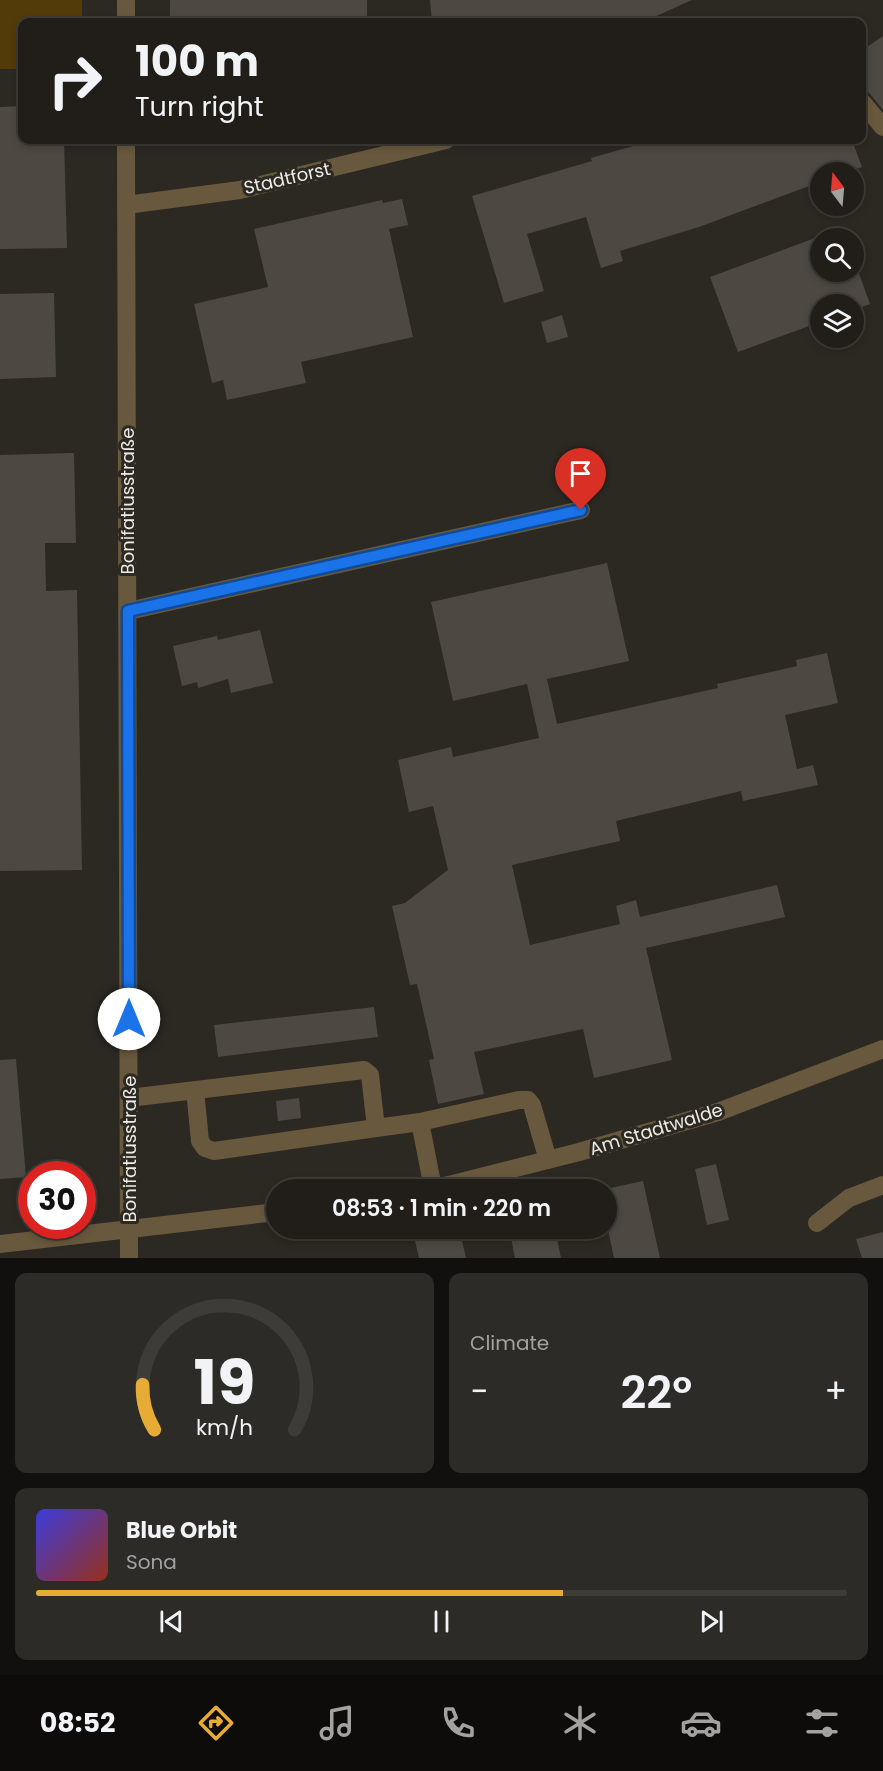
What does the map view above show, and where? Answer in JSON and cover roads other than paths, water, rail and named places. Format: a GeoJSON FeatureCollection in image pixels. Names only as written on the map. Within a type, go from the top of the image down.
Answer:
{"type":"FeatureCollection","features":[{"type":"Feature","properties":{"kind":"street"},"geometry":{"type":"LineString","coordinates":[[126,0],[126,18]]}},
{"type":"Feature","properties":{"kind":"street"},"geometry":{"type":"LineString","coordinates":[[866,107],[883,127]]}},
{"type":"Feature","properties":{"kind":"street","name":"Bonifatiusstraße"},"geometry":{"type":"LineString","coordinates":[[126,144],[129,1258]]}},
{"type":"Feature","properties":{"kind":"street","name":"Stadtforst"},"geometry":{"type":"LineString","coordinates":[[126,205],[240,190],[430,144]]}},
{"type":"Feature","properties":{"kind":"street"},"geometry":{"type":"LineString","coordinates":[[128,611],[581,510]]}},
{"type":"Feature","properties":{"kind":"street","name":"Am Stadtwalde"},"geometry":{"type":"LineString","coordinates":[[469,1179],[548,1160],[718,1112],[883,1049]]}},
{"type":"Feature","properties":{"kind":"street"},"geometry":{"type":"LineString","coordinates":[[129,1098],[364,1070],[370,1075],[376,1128]]}},
{"type":"Feature","properties":{"kind":"street"},"geometry":{"type":"LineString","coordinates":[[195,1090],[200,1141],[205,1148],[214,1151],[420,1122],[528,1100],[532,1105],[548,1160]]}},
{"type":"Feature","properties":{"kind":"street"},"geometry":{"type":"LineString","coordinates":[[420,1122],[427,1179]]}},
{"type":"Feature","properties":{"kind":"street"},"geometry":{"type":"LineString","coordinates":[[818,1223],[849,1198],[883,1185]]}},
{"type":"Feature","properties":{"kind":"street"},"geometry":{"type":"LineString","coordinates":[[0,1244],[266,1213]]}}]}
